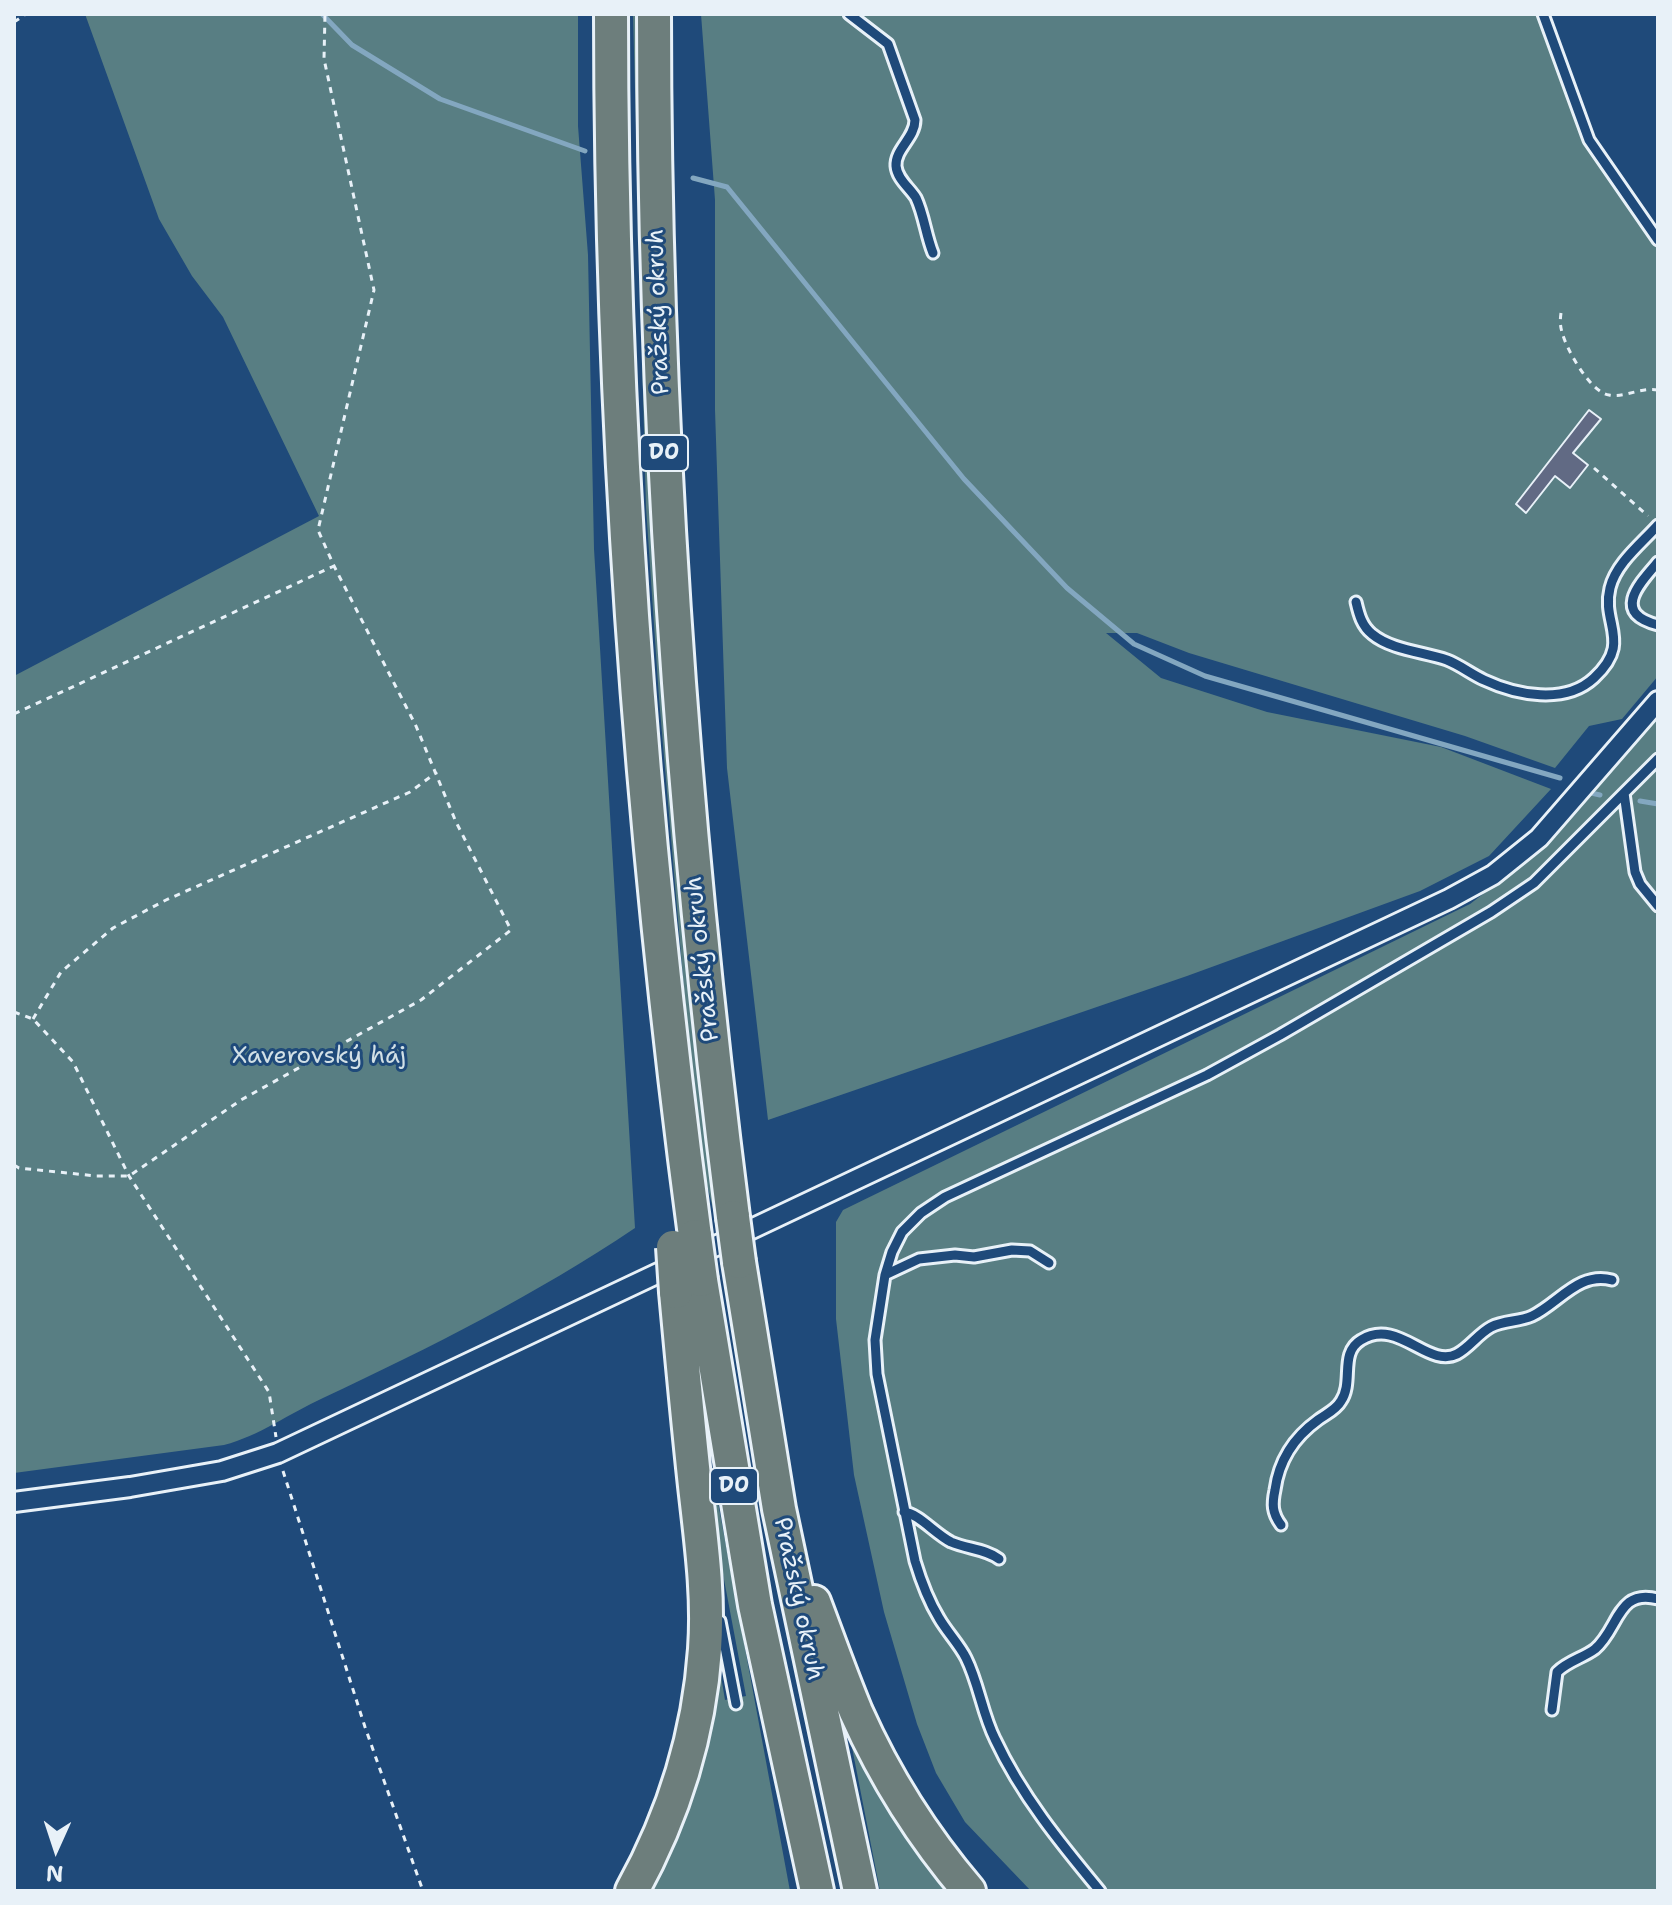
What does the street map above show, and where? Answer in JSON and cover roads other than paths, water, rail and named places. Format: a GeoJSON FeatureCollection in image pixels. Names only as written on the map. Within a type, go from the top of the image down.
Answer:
{"type":"FeatureCollection","features":[{"type":"Feature","properties":{"kind":"highway","name":"Pražský okruh"},"geometry":{"type":"LineString","coordinates":[[611,14],[616,318],[624,491],[688,1286],[817,1891]]}},
{"type":"Feature","properties":{"kind":"highway","name":"Pražský okruh"},"geometry":{"type":"LineString","coordinates":[[654,14],[657,255],[669,549],[697,903],[739,1262],[779,1509],[860,1891]]}},
{"type":"Feature","properties":{"kind":"highway"},"geometry":{"type":"LineString","coordinates":[[632,1891],[659,1838],[682,1777],[697,1712],[705,1648],[705,1584],[688,1286]]}},
{"type":"Feature","properties":{"kind":"highway"},"geometry":{"type":"LineString","coordinates":[[779,1509],[870,1742],[910,1812],[969,1891]]}},
{"type":"Feature","properties":{"kind":"street"},"geometry":{"type":"LineString","coordinates":[[14,1502],[222,1471],[278,1453],[1449,899],[1493,875],[1539,838],[1658,701]]}},
{"type":"Feature","properties":{"kind":"lane"},"geometry":{"type":"LineString","coordinates":[[849,14],[881,36],[892,52],[915,120],[915,127],[896,166],[898,174],[915,197],[933,253]]}},
{"type":"Feature","properties":{"kind":"lane"},"geometry":{"type":"LineString","coordinates":[[1543,14],[1589,140],[1658,240]]}},
{"type":"Feature","properties":{"kind":"lane"},"geometry":{"type":"LineString","coordinates":[[1356,602],[1363,624],[1376,638],[1446,660],[1494,685],[1522,693],[1571,692],[1593,679],[1608,660],[1614,638],[1610,588],[1624,563],[1658,525]]}},
{"type":"Feature","properties":{"kind":"lane"},"geometry":{"type":"LineString","coordinates":[[1658,562],[1635,588],[1632,597],[1638,613],[1648,622],[1658,625]]}},
{"type":"Feature","properties":{"kind":"lane"},"geometry":{"type":"LineString","coordinates":[[1100,1891],[1030,1800],[995,1740],[964,1653],[939,1619],[924,1589],[904,1512],[877,1374],[875,1340],[885,1275],[892,1252],[902,1232],[921,1213],[945,1197],[1207,1075],[1477,920],[1534,883],[1658,759]]}},
{"type":"Feature","properties":{"kind":"lane"},"geometry":{"type":"LineString","coordinates":[[1624,793],[1635,872],[1640,884],[1658,906]]}},
{"type":"Feature","properties":{"kind":"lane"},"geometry":{"type":"LineString","coordinates":[[885,1275],[919,1259],[955,1255],[974,1257],[1012,1250],[1030,1251],[1049,1263]]}},
{"type":"Feature","properties":{"kind":"lane"},"geometry":{"type":"LineString","coordinates":[[1281,1525],[1274,1514],[1273,1500],[1283,1457],[1296,1439],[1341,1403],[1346,1388],[1348,1357],[1359,1340],[1376,1335],[1398,1337],[1441,1358],[1449,1357],[1490,1328],[1534,1315],[1577,1286],[1597,1278],[1612,1280]]}},
{"type":"Feature","properties":{"kind":"lane"},"geometry":{"type":"LineString","coordinates":[[688,1286],[716,1594]]}},
{"type":"Feature","properties":{"kind":"lane"},"geometry":{"type":"LineString","coordinates":[[904,1512],[918,1516],[931,1530],[950,1541],[999,1559]]}},
{"type":"Feature","properties":{"kind":"lane"},"geometry":{"type":"LineString","coordinates":[[1552,1710],[1557,1672],[1601,1642],[1624,1605],[1641,1597],[1658,1599]]}},
{"type":"Feature","properties":{"kind":"lane"},"geometry":{"type":"LineString","coordinates":[[718,1610],[736,1704]]}},
{"type":"Feature","properties":{"kind":"waterway"},"geometry":{"type":"LineString","coordinates":[[322,14],[352,45],[440,99],[585,151]]}},
{"type":"Feature","properties":{"kind":"waterway"},"geometry":{"type":"LineString","coordinates":[[693,178],[727,187],[964,479],[1067,588],[1134,644],[1205,676],[1560,778]]}},
{"type":"Feature","properties":{"kind":"waterway"},"geometry":{"type":"LineString","coordinates":[[1591,793],[1600,795]]}},
{"type":"Feature","properties":{"kind":"waterway"},"geometry":{"type":"LineString","coordinates":[[1640,801],[1658,804]]}},
{"type":"Feature","properties":{"kind":"park label","name":"Xaverovský háj"},"geometry":{"type":"Point","coordinates":[319,1057]}}]}
